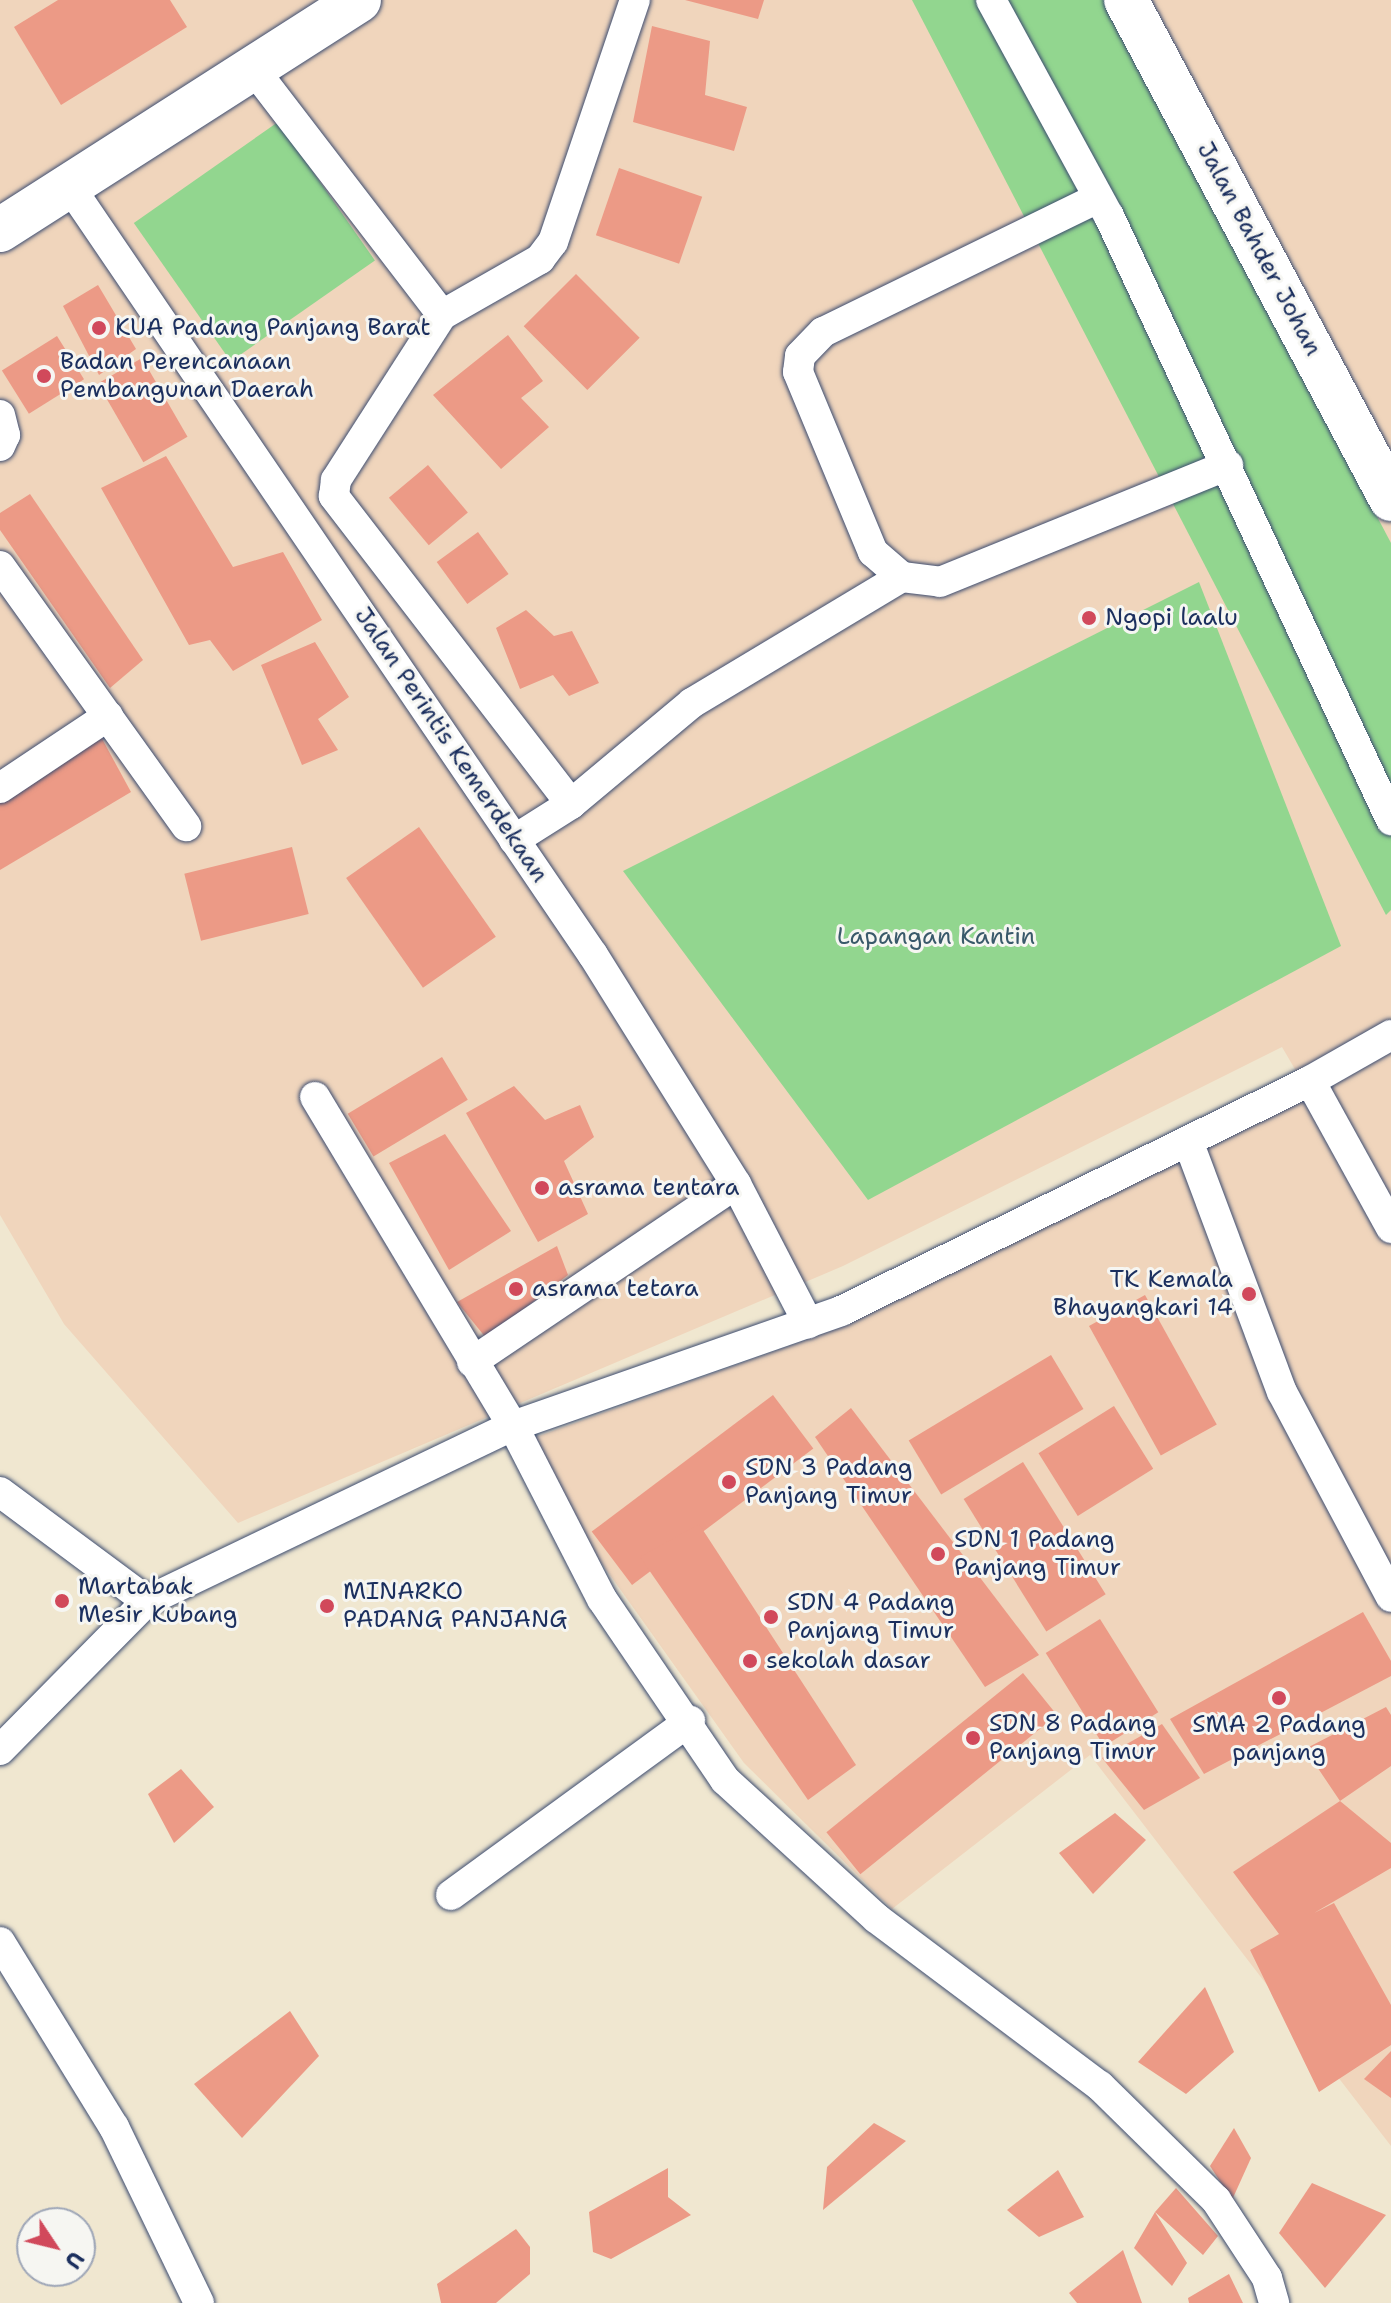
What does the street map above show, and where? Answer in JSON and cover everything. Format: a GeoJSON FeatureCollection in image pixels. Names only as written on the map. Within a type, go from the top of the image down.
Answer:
{"type":"FeatureCollection","features":[{"type":"Feature","properties":{"kind":"main road"},"geometry":{"type":"LineString","coordinates":[[0,230],[359,0]]}},
{"type":"Feature","properties":{"kind":"main road","name":"Jalan Bahder Johan"},"geometry":{"type":"LineString","coordinates":[[1126,0],[1391,499]]}},
{"type":"Feature","properties":{"kind":"street"},"geometry":{"type":"LineString","coordinates":[[571,804],[334,496],[336,480],[442,315],[540,259],[553,242],[635,0]]}},
{"type":"Feature","properties":{"kind":"street"},"geometry":{"type":"LineString","coordinates":[[991,0],[1098,198],[1228,465],[1391,820]]}},
{"type":"Feature","properties":{"kind":"street"},"geometry":{"type":"LineString","coordinates":[[252,67],[442,315]]}},
{"type":"Feature","properties":{"kind":"street","name":"Jalan Perintis Kemerdekaan"},"geometry":{"type":"LineString","coordinates":[[68,184],[514,840],[736,1184],[808,1323]]}},
{"type":"Feature","properties":{"kind":"street"},"geometry":{"type":"LineString","coordinates":[[1098,198],[823,332],[800,356],[798,372],[873,552],[902,577],[940,582],[1228,465]]}},
{"type":"Feature","properties":{"kind":"street"},"geometry":{"type":"LineString","coordinates":[[0,415],[5,435],[0,446]]}},
{"type":"Feature","properties":{"kind":"street"},"geometry":{"type":"LineString","coordinates":[[0,566],[186,826]]}},
{"type":"Feature","properties":{"kind":"street"},"geometry":{"type":"LineString","coordinates":[[514,840],[571,804],[692,703],[902,577]]}},
{"type":"Feature","properties":{"kind":"street"},"geometry":{"type":"LineString","coordinates":[[0,788],[108,716]]}},
{"type":"Feature","properties":{"kind":"street"},"geometry":{"type":"LineString","coordinates":[[0,1750],[147,1601],[513,1426],[808,1323],[1310,1081],[1391,1035]]}},
{"type":"Feature","properties":{"kind":"street"},"geometry":{"type":"LineString","coordinates":[[1310,1081],[1391,1228]]}},
{"type":"Feature","properties":{"kind":"street"},"geometry":{"type":"LineString","coordinates":[[315,1097],[513,1426],[602,1599],[690,1721],[725,1780],[841,1886],[1100,2086],[1216,2200],[1267,2278],[1274,2303]]}},
{"type":"Feature","properties":{"kind":"street"},"geometry":{"type":"LineString","coordinates":[[1188,1141],[1282,1392],[1391,1597]]}},
{"type":"Feature","properties":{"kind":"street"},"geometry":{"type":"LineString","coordinates":[[472,1362],[736,1184]]}},
{"type":"Feature","properties":{"kind":"street"},"geometry":{"type":"LineString","coordinates":[[0,1492],[147,1601]]}},
{"type":"Feature","properties":{"kind":"street"},"geometry":{"type":"LineString","coordinates":[[451,1895],[690,1721]]}},
{"type":"Feature","properties":{"kind":"street"},"geometry":{"type":"LineString","coordinates":[[1,1952],[114,2127],[199,2303]]}},
{"type":"Feature","properties":{"kind":"shaded area"},"geometry":{"type":"Polygon","coordinates":[[[0,0],[1391,0],[1391,2146],[1090,1755],[892,1909],[744,1763],[580,1533],[536,1437],[842,1327],[1306,1088],[1282,1047],[843,1266],[238,1523],[64,1324],[0,1215],[0,0]]]}},
{"type":"Feature","properties":{"kind":"green space"},"geometry":{"type":"Polygon","coordinates":[[[912,0],[1104,0],[1391,543],[1391,910],[1386,915],[912,0]]]}},
{"type":"Feature","properties":{"kind":"green space"},"geometry":{"type":"Polygon","coordinates":[[[278,122],[375,260],[231,361],[134,223],[278,122]]]}},
{"type":"Feature","properties":{"kind":"green space","name":"Lapangan Kantin"},"geometry":{"type":"Polygon","coordinates":[[[1199,582],[1341,946],[868,1200],[623,871],[1199,582]]]}},
{"type":"Feature","properties":{"kind":"building"},"geometry":{"type":"Polygon","coordinates":[[[58,0],[170,0],[187,27],[61,105],[14,27],[58,0]]]}},
{"type":"Feature","properties":{"kind":"building"},"geometry":{"type":"Polygon","coordinates":[[[685,0],[764,0],[758,19],[685,0]]]}},
{"type":"Feature","properties":{"kind":"building"},"geometry":{"type":"Polygon","coordinates":[[[652,26],[710,41],[705,95],[747,107],[734,151],[633,122],[652,26]]]}},
{"type":"Feature","properties":{"kind":"building"},"geometry":{"type":"Polygon","coordinates":[[[619,168],[702,197],[679,264],[596,235],[619,168]]]}},
{"type":"Feature","properties":{"kind":"building"},"geometry":{"type":"Polygon","coordinates":[[[576,274],[640,338],[587,390],[524,326],[576,274]]]}},
{"type":"Feature","properties":{"kind":"building","name":"KUA Padang Panjang Barat"},"geometry":{"type":"Polygon","coordinates":[[[98,285],[136,349],[99,375],[63,306],[98,285]]]}},
{"type":"Feature","properties":{"kind":"building"},"geometry":{"type":"Polygon","coordinates":[[[508,335],[543,381],[521,398],[549,427],[501,469],[433,395],[508,335]]]}},
{"type":"Feature","properties":{"kind":"building","name":"Badan Perencanaan Pembangunan Daerah"},"geometry":{"type":"Polygon","coordinates":[[[57,336],[84,379],[29,414],[2,370],[57,336]]]}},
{"type":"Feature","properties":{"kind":"building"},"geometry":{"type":"Polygon","coordinates":[[[142,358],[188,437],[143,462],[98,384],[142,358]]]}},
{"type":"Feature","properties":{"kind":"building"},"geometry":{"type":"Polygon","coordinates":[[[166,456],[233,567],[283,552],[322,620],[233,671],[210,640],[189,645],[101,488],[166,456]]]}},
{"type":"Feature","properties":{"kind":"building"},"geometry":{"type":"Polygon","coordinates":[[[428,465],[468,512],[429,545],[389,498],[428,465]]]}},
{"type":"Feature","properties":{"kind":"building"},"geometry":{"type":"Polygon","coordinates":[[[30,494],[143,660],[110,688],[0,530],[0,513],[30,494]]]}},
{"type":"Feature","properties":{"kind":"building"},"geometry":{"type":"Polygon","coordinates":[[[478,532],[509,574],[467,604],[437,562],[478,532]]]}},
{"type":"Feature","properties":{"kind":"building"},"geometry":{"type":"Polygon","coordinates":[[[526,610],[554,636],[572,631],[599,683],[569,696],[553,675],[520,689],[496,628],[526,610]]]}},
{"type":"Feature","properties":{"kind":"building"},"geometry":{"type":"Polygon","coordinates":[[[315,642],[349,697],[318,719],[338,750],[302,765],[261,665],[315,642]]]}},
{"type":"Feature","properties":{"kind":"building"},"geometry":{"type":"Polygon","coordinates":[[[100,735],[131,792],[0,870],[0,799],[100,735]]]}},
{"type":"Feature","properties":{"kind":"building"},"geometry":{"type":"Polygon","coordinates":[[[419,827],[496,937],[423,988],[346,878],[419,827]]]}},
{"type":"Feature","properties":{"kind":"building"},"geometry":{"type":"Polygon","coordinates":[[[292,847],[309,914],[201,941],[184,874],[292,847]]]}},
{"type":"Feature","properties":{"kind":"building"},"geometry":{"type":"Polygon","coordinates":[[[442,1057],[468,1100],[373,1157],[348,1114],[442,1057]]]}},
{"type":"Feature","properties":{"kind":"building","name":"asrama tentara"},"geometry":{"type":"Polygon","coordinates":[[[514,1086],[545,1120],[580,1105],[594,1137],[564,1161],[588,1214],[538,1242],[466,1113],[514,1086]]]}},
{"type":"Feature","properties":{"kind":"building","name":"asrama tentara"},"geometry":{"type":"Polygon","coordinates":[[[445,1134],[511,1231],[449,1270],[389,1163],[445,1134]]]}},
{"type":"Feature","properties":{"kind":"building","name":"asrama tetara"},"geometry":{"type":"Polygon","coordinates":[[[557,1246],[568,1275],[486,1338],[457,1302],[557,1246]]]}},
{"type":"Feature","properties":{"kind":"building"},"geometry":{"type":"Polygon","coordinates":[[[1145,1295],[1217,1424],[1161,1455],[1089,1326],[1145,1295]]]}},
{"type":"Feature","properties":{"kind":"building"},"geometry":{"type":"Polygon","coordinates":[[[1051,1355],[1083,1409],[941,1494],[909,1440],[1051,1355]]]}},
{"type":"Feature","properties":{"kind":"building"},"geometry":{"type":"Polygon","coordinates":[[[773,1395],[813,1449],[632,1585],[592,1532],[773,1395]]]}},
{"type":"Feature","properties":{"kind":"building"},"geometry":{"type":"Polygon","coordinates":[[[1114,1406],[1153,1469],[1078,1516],[1039,1453],[1114,1406]]]}},
{"type":"Feature","properties":{"kind":"building","name":"sekolah dasar"},"geometry":{"type":"Polygon","coordinates":[[[851,1408],[1039,1655],[985,1687],[815,1437],[851,1408]]]}},
{"type":"Feature","properties":{"kind":"building"},"geometry":{"type":"Polygon","coordinates":[[[1023,1462],[1106,1594],[1046,1631],[964,1499],[1023,1462]]]}},
{"type":"Feature","properties":{"kind":"building","name":"sekolah dasar"},"geometry":{"type":"Polygon","coordinates":[[[699,1524],[856,1765],[808,1800],[640,1557],[699,1524]]]}},
{"type":"Feature","properties":{"kind":"building","name":"SMA 2 Padang panjang"},"geometry":{"type":"Polygon","coordinates":[[[1363,1612],[1391,1661],[1391,1676],[1204,1774],[1170,1719],[1363,1612]]]}},
{"type":"Feature","properties":{"kind":"building","name":"SMA 2 Padang panjang"},"geometry":{"type":"Polygon","coordinates":[[[1100,1619],[1158,1712],[1104,1746],[1046,1653],[1100,1619]]]}},
{"type":"Feature","properties":{"kind":"building","name":"sekolah dasar"},"geometry":{"type":"Polygon","coordinates":[[[1023,1673],[1057,1715],[860,1874],[826,1832],[1023,1673]]]}},
{"type":"Feature","properties":{"kind":"building"},"geometry":{"type":"Polygon","coordinates":[[[1386,1707],[1391,1715],[1391,1766],[1340,1801],[1305,1749],[1386,1707]]]}},
{"type":"Feature","properties":{"kind":"building","name":"SMA 2 Padang panjang"},"geometry":{"type":"Polygon","coordinates":[[[1162,1724],[1200,1778],[1144,1810],[1102,1758],[1162,1724]]]}},
{"type":"Feature","properties":{"kind":"building"},"geometry":{"type":"Polygon","coordinates":[[[181,1769],[214,1807],[174,1843],[148,1794],[181,1769]]]}},
{"type":"Feature","properties":{"kind":"building"},"geometry":{"type":"Polygon","coordinates":[[[1340,1801],[1391,1843],[1391,1868],[1314,1913],[1334,1903],[1391,2005],[1391,2045],[1319,2092],[1250,1950],[1279,1934],[1233,1872],[1340,1801]]]}},
{"type":"Feature","properties":{"kind":"building"},"geometry":{"type":"Polygon","coordinates":[[[1115,1813],[1146,1840],[1093,1894],[1059,1853],[1115,1813]]]}},
{"type":"Feature","properties":{"kind":"building"},"geometry":{"type":"Polygon","coordinates":[[[1205,1987],[1234,2052],[1186,2094],[1138,2062],[1205,1987]]]}},
{"type":"Feature","properties":{"kind":"building"},"geometry":{"type":"Polygon","coordinates":[[[290,2011],[319,2056],[242,2138],[194,2084],[290,2011]]]}},
{"type":"Feature","properties":{"kind":"building"},"geometry":{"type":"Polygon","coordinates":[[[1391,2051],[1391,2098],[1364,2079],[1391,2051]]]}},
{"type":"Feature","properties":{"kind":"building"},"geometry":{"type":"Polygon","coordinates":[[[874,2123],[906,2141],[823,2210],[827,2167],[874,2123]]]}},
{"type":"Feature","properties":{"kind":"building"},"geometry":{"type":"Polygon","coordinates":[[[1234,2128],[1251,2158],[1232,2200],[1210,2166],[1234,2128]]]}},
{"type":"Feature","properties":{"kind":"building"},"geometry":{"type":"Polygon","coordinates":[[[668,2168],[668,2197],[691,2215],[611,2259],[593,2252],[589,2212],[668,2168]]]}},
{"type":"Feature","properties":{"kind":"building"},"geometry":{"type":"Polygon","coordinates":[[[1058,2170],[1084,2217],[1039,2237],[1007,2210],[1058,2170]]]}},
{"type":"Feature","properties":{"kind":"building"},"geometry":{"type":"Polygon","coordinates":[[[1312,2183],[1386,2215],[1325,2288],[1279,2233],[1312,2183]]]}},
{"type":"Feature","properties":{"kind":"building"},"geometry":{"type":"Polygon","coordinates":[[[1176,2188],[1218,2236],[1203,2255],[1155,2212],[1176,2188]]]}},
{"type":"Feature","properties":{"kind":"building"},"geometry":{"type":"Polygon","coordinates":[[[1155,2212],[1187,2263],[1172,2286],[1134,2248],[1155,2212]]]}},
{"type":"Feature","properties":{"kind":"building"},"geometry":{"type":"Polygon","coordinates":[[[516,2229],[530,2247],[530,2274],[496,2303],[441,2303],[437,2284],[516,2229]]]}},
{"type":"Feature","properties":{"kind":"building"},"geometry":{"type":"Polygon","coordinates":[[[1123,2250],[1142,2303],[1077,2303],[1069,2293],[1123,2250]]]}},
{"type":"Feature","properties":{"kind":"building"},"geometry":{"type":"Polygon","coordinates":[[[1229,2274],[1243,2303],[1189,2303],[1188,2298],[1229,2274]]]}},
{"type":"Feature","properties":{"kind":"place","name":"KUA Padang Panjang Barat"},"geometry":{"type":"Point","coordinates":[99,328]}},
{"type":"Feature","properties":{"kind":"place","name":"Badan Perencanaan Pembangunan Daerah"},"geometry":{"type":"Point","coordinates":[44,376]}},
{"type":"Feature","properties":{"kind":"place","name":"Ngopi laalu"},"geometry":{"type":"Point","coordinates":[1089,618]}},
{"type":"Feature","properties":{"kind":"place","name":"asrama tentara"},"geometry":{"type":"Point","coordinates":[542,1188]}},
{"type":"Feature","properties":{"kind":"place","name":"asrama tetara"},"geometry":{"type":"Point","coordinates":[516,1289]}},
{"type":"Feature","properties":{"kind":"place","name":"TK Kemala Bhayangkari 14"},"geometry":{"type":"Point","coordinates":[1249,1294]}},
{"type":"Feature","properties":{"kind":"place","name":"SDN 3 Padang Panjang Timur"},"geometry":{"type":"Point","coordinates":[729,1482]}},
{"type":"Feature","properties":{"kind":"place","name":"SDN 1 Padang Panjang Timur"},"geometry":{"type":"Point","coordinates":[938,1554]}},
{"type":"Feature","properties":{"kind":"place","name":"Martabak Mesir Kubang"},"geometry":{"type":"Point","coordinates":[62,1601]}},
{"type":"Feature","properties":{"kind":"place","name":"MINARKO PADANG PANJANG"},"geometry":{"type":"Point","coordinates":[327,1606]}},
{"type":"Feature","properties":{"kind":"place","name":"SDN 4 Padang Panjang Timur"},"geometry":{"type":"Point","coordinates":[771,1617]}},
{"type":"Feature","properties":{"kind":"place","name":"sekolah dasar"},"geometry":{"type":"Point","coordinates":[750,1661]}},
{"type":"Feature","properties":{"kind":"place","name":"SMA 2 Padang panjang"},"geometry":{"type":"Point","coordinates":[1279,1698]}},
{"type":"Feature","properties":{"kind":"place","name":"SDN 8 Padang Panjang Timur"},"geometry":{"type":"Point","coordinates":[973,1738]}}]}
